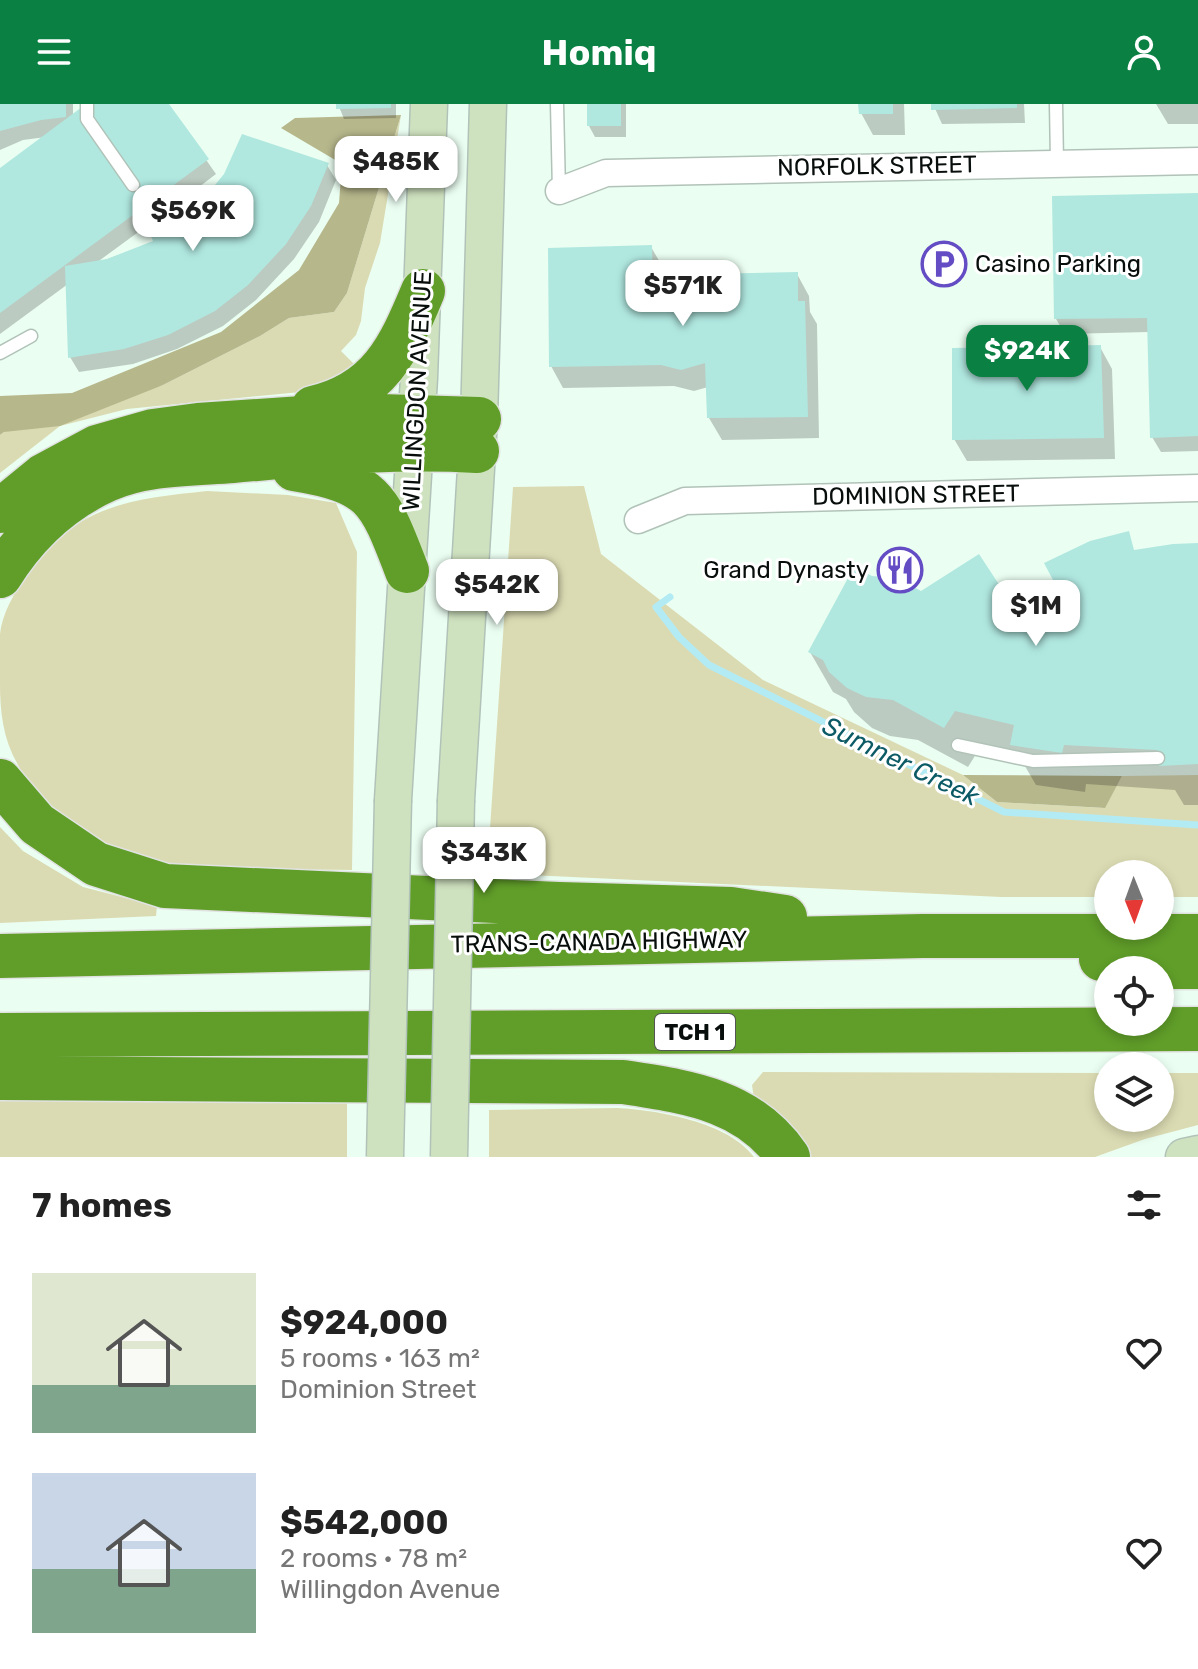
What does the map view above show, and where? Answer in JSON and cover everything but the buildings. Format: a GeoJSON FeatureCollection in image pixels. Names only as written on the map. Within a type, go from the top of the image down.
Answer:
{"type":"FeatureCollection","features":[{"type":"Feature","properties":{"kind":"highway"},"geometry":{"type":"LineString","coordinates":[[250,440],[355,393],[392,358],[423,291]]}},
{"type":"Feature","properties":{"kind":"highway"},"geometry":{"type":"LineString","coordinates":[[0,576],[19,546],[56,509],[108,479],[346,415],[416,432],[478,435]]}},
{"type":"Feature","properties":{"kind":"highway"},"geometry":{"type":"LineString","coordinates":[[0,511],[43,476],[97,447],[153,431],[250,440],[354,483],[370,496],[389,523],[407,571]]}},
{"type":"Feature","properties":{"kind":"highway"},"geometry":{"type":"LineString","coordinates":[[0,781],[37,824],[96,864],[165,886],[731,909],[922,936]]}},
{"type":"Feature","properties":{"kind":"highway","name":"TRANS-CANADA HIGHWAY"},"geometry":{"type":"LineString","coordinates":[[0,956],[922,936],[1198,936]]}},
{"type":"Feature","properties":{"kind":"highway"},"geometry":{"type":"LineString","coordinates":[[999,936],[1075,956],[1160,967],[1198,967]]}},
{"type":"Feature","properties":{"kind":"highway","name":"TCH 1"},"geometry":{"type":"LineString","coordinates":[[0,1035],[1187,1027]]}},
{"type":"Feature","properties":{"kind":"highway"},"geometry":{"type":"LineString","coordinates":[[0,1078],[623,1082],[691,1092],[740,1112],[782,1148],[788,1157]]}},
{"type":"Feature","properties":{"kind":"main road","name":"WILLINGDON AVENUE"},"geometry":{"type":"LineString","coordinates":[[385,1157],[393,800],[416,432],[429,104]]}},
{"type":"Feature","properties":{"kind":"main road"},"geometry":{"type":"LineString","coordinates":[[449,1157],[456,800],[478,435],[488,104]]}},
{"type":"Feature","properties":{"kind":"main road"},"geometry":{"type":"LineString","coordinates":[[1184,1157],[1198,1154]]}},
{"type":"Feature","properties":{"kind":"street","name":"NORFOLK STREET"},"geometry":{"type":"LineString","coordinates":[[559,191],[606,173],[1198,161]]}},
{"type":"Feature","properties":{"kind":"street","name":"DOMINION STREET"},"geometry":{"type":"LineString","coordinates":[[638,520],[685,501],[1198,488]]}},
{"type":"Feature","properties":{"kind":"lane"},"geometry":{"type":"LineString","coordinates":[[87,104],[87,119],[133,185]]}},
{"type":"Feature","properties":{"kind":"lane"},"geometry":{"type":"LineString","coordinates":[[557,104],[559,191]]}},
{"type":"Feature","properties":{"kind":"lane"},"geometry":{"type":"LineString","coordinates":[[1056,104],[1057,162]]}},
{"type":"Feature","properties":{"kind":"lane"},"geometry":{"type":"LineString","coordinates":[[0,353],[31,336]]}},
{"type":"Feature","properties":{"kind":"lane"},"geometry":{"type":"LineString","coordinates":[[958,745],[1033,761],[1158,758]]}},
{"type":"Feature","properties":{"kind":"green space"},"geometry":{"type":"Polygon","coordinates":[[[401,115],[380,243],[365,288],[361,321],[356,335],[341,351],[358,368],[321,390],[127,409],[60,426],[0,473],[0,435],[4,432],[163,385],[289,318],[334,312],[347,293],[401,115]]]}},
{"type":"Feature","properties":{"kind":"green space"},"geometry":{"type":"Polygon","coordinates":[[[401,115],[347,293],[334,312],[289,318],[163,385],[60,426],[0,435],[0,396],[72,393],[221,332],[299,270],[339,203],[342,164],[281,128],[295,118],[401,115]]]}},
{"type":"Feature","properties":{"kind":"green space"},"geometry":{"type":"Polygon","coordinates":[[[584,486],[601,554],[763,680],[963,775],[997,802],[1104,808],[1122,776],[1198,775],[1198,897],[1174,897],[1174,860],[1094,860],[1094,897],[1001,897],[487,873],[513,487],[584,486]]]}},
{"type":"Feature","properties":{"kind":"green space"},"geometry":{"type":"Polygon","coordinates":[[[207,491],[288,495],[336,503],[357,552],[352,870],[196,867],[135,856],[106,846],[80,832],[58,813],[23,773],[9,745],[1,704],[0,634],[10,603],[29,572],[54,543],[94,515],[141,500],[207,491]]]}},
{"type":"Feature","properties":{"kind":"green space"},"geometry":{"type":"Polygon","coordinates":[[[963,775],[1122,776],[1105,808],[997,802],[963,775]]]}},
{"type":"Feature","properties":{"kind":"green space"},"geometry":{"type":"Polygon","coordinates":[[[0,827],[23,851],[83,887],[157,906],[156,916],[0,923],[0,827]]]}},
{"type":"Feature","properties":{"kind":"green space"},"geometry":{"type":"Polygon","coordinates":[[[763,1072],[1094,1073],[1094,1132],[1172,1132],[1095,1157],[809,1157],[755,1105],[752,1085],[763,1072]]]}},
{"type":"Feature","properties":{"kind":"green space"},"geometry":{"type":"Polygon","coordinates":[[[1174,1073],[1198,1073],[1198,1125],[1174,1131],[1174,1073]]]}},
{"type":"Feature","properties":{"kind":"green space"},"geometry":{"type":"Polygon","coordinates":[[[0,1096],[347,1103],[347,1157],[0,1157],[0,1096]]]}},
{"type":"Feature","properties":{"kind":"green space"},"geometry":{"type":"Polygon","coordinates":[[[617,1108],[691,1120],[728,1135],[754,1157],[489,1157],[489,1110],[617,1108]]]}},
{"type":"Feature","properties":{"kind":"waterway","name":"Sumner Creek"},"geometry":{"type":"LineString","coordinates":[[670,597],[656,607],[679,637],[709,665],[1004,812],[1198,825]]}},
{"type":"Feature","properties":{"kind":"place","name":"Casino Parking"},"geometry":{"type":"Point","coordinates":[944,264]}},
{"type":"Feature","properties":{"kind":"place","name":"Grand Dynasty"},"geometry":{"type":"Point","coordinates":[900,570]}}]}
